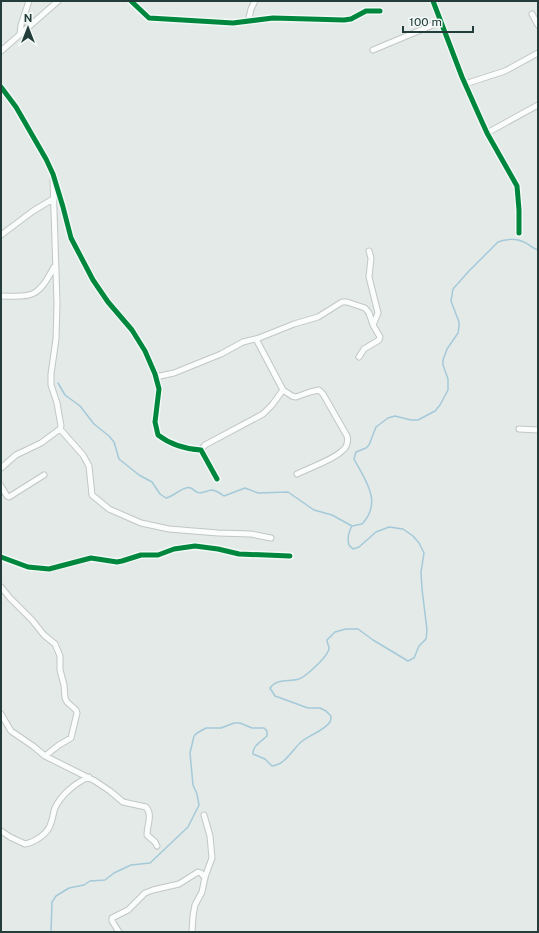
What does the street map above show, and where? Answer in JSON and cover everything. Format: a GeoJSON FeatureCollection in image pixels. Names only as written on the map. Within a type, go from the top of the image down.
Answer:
{"type":"FeatureCollection","features":[{"type":"Feature","properties":{"kind":"street"},"geometry":{"type":"LineString","coordinates":[[20,34],[21,25],[29,1]]}},
{"type":"Feature","properties":{"kind":"street"},"geometry":{"type":"LineString","coordinates":[[1,51],[58,1]]}},
{"type":"Feature","properties":{"kind":"street"},"geometry":{"type":"LineString","coordinates":[[132,1],[149,18],[233,23],[273,18],[344,20],[351,19],[366,11],[380,11]]}},
{"type":"Feature","properties":{"kind":"street"},"geometry":{"type":"LineString","coordinates":[[248,22],[251,9],[255,1]]}},
{"type":"Feature","properties":{"kind":"street"},"geometry":{"type":"LineString","coordinates":[[433,1],[465,84],[487,133],[517,186],[519,233]]}},
{"type":"Feature","properties":{"kind":"street"},"geometry":{"type":"LineString","coordinates":[[532,14],[538,25]]}},
{"type":"Feature","properties":{"kind":"street"},"geometry":{"type":"LineString","coordinates":[[373,50],[440,22]]}},
{"type":"Feature","properties":{"kind":"street"},"geometry":{"type":"LineString","coordinates":[[465,84],[505,71],[538,53]]}},
{"type":"Feature","properties":{"kind":"street"},"geometry":{"type":"LineString","coordinates":[[1,87],[16,108],[46,158],[53,174],[71,238],[93,280],[108,302],[132,330],[145,351],[155,374],[158,389],[155,422],[158,435],[164,440],[188,449],[201,450]]}},
{"type":"Feature","properties":{"kind":"street"},"geometry":{"type":"LineString","coordinates":[[487,133],[538,105]]}},
{"type":"Feature","properties":{"kind":"street"},"geometry":{"type":"LineString","coordinates":[[1,468],[16,455],[41,443],[60,429],[61,426],[58,403],[51,385],[56,339],[57,302],[53,174]]}},
{"type":"Feature","properties":{"kind":"street"},"geometry":{"type":"LineString","coordinates":[[1,235],[33,211],[53,199]]}},
{"type":"Feature","properties":{"kind":"street"},"geometry":{"type":"LineString","coordinates":[[369,251],[371,258],[369,281],[378,312],[374,325]]}},
{"type":"Feature","properties":{"kind":"street"},"geometry":{"type":"LineString","coordinates":[[1,296],[26,297],[33,294],[44,285],[55,266]]}},
{"type":"Feature","properties":{"kind":"street"},"geometry":{"type":"LineString","coordinates":[[155,374],[160,376],[174,373],[221,354],[243,342],[256,339],[318,317],[342,302],[347,302],[365,308],[370,313],[380,337],[379,340],[364,349],[359,357]]}},
{"type":"Feature","properties":{"kind":"street"},"geometry":{"type":"LineString","coordinates":[[256,339],[283,390],[296,397],[319,390],[323,394],[348,439],[346,448],[339,453],[297,474]]}},
{"type":"Feature","properties":{"kind":"street"},"geometry":{"type":"LineString","coordinates":[[201,450],[205,445],[263,414],[283,390]]}},
{"type":"Feature","properties":{"kind":"street"},"geometry":{"type":"LineString","coordinates":[[60,429],[83,455],[89,466],[92,495],[109,509],[141,523],[169,529],[218,534],[251,534],[271,538]]}},
{"type":"Feature","properties":{"kind":"street"},"geometry":{"type":"LineString","coordinates":[[519,429],[538,430]]}},
{"type":"Feature","properties":{"kind":"street"},"geometry":{"type":"LineString","coordinates":[[201,450],[217,479]]}},
{"type":"Feature","properties":{"kind":"street"},"geometry":{"type":"LineString","coordinates":[[1,486],[9,497],[44,475]]}},
{"type":"Feature","properties":{"kind":"street"},"geometry":{"type":"LineString","coordinates":[[1,557],[28,567],[49,569],[91,558],[117,562],[141,555],[158,554],[174,549],[195,546],[239,554],[290,556]]}},
{"type":"Feature","properties":{"kind":"street"},"geometry":{"type":"LineString","coordinates":[[1,587],[44,635],[55,644],[60,656],[60,670],[64,685],[65,698],[67,702],[76,710],[77,714],[71,738],[45,756]]}},
{"type":"Feature","properties":{"kind":"street"},"geometry":{"type":"LineString","coordinates":[[1,714],[11,731],[45,756],[105,787],[123,802],[146,807],[149,815],[147,835],[155,842],[157,846]]}},
{"type":"Feature","properties":{"kind":"street"},"geometry":{"type":"LineString","coordinates":[[1,831],[25,844],[35,840],[44,834],[51,825],[54,812],[60,800],[69,790],[88,777]]}},
{"type":"Feature","properties":{"kind":"street"},"geometry":{"type":"LineString","coordinates":[[192,932],[195,905],[202,892],[212,858],[210,836],[204,816]]}},
{"type":"Feature","properties":{"kind":"street"},"geometry":{"type":"LineString","coordinates":[[119,932],[112,921],[112,918],[128,910],[145,893],[179,884],[198,872],[205,878]]}},
{"type":"Feature","properties":{"kind":"waterway"},"geometry":{"type":"LineString","coordinates":[[352,526],[362,524],[368,516],[372,499],[367,483],[354,459],[356,452],[366,448],[369,445],[376,427],[388,418],[395,416],[418,420],[435,411],[448,390],[448,379],[443,365],[443,360],[447,349],[458,333],[459,327],[459,322],[451,301],[453,289],[498,242],[514,239],[526,243],[538,250]]}},
{"type":"Feature","properties":{"kind":"waterway"},"geometry":{"type":"LineString","coordinates":[[58,383],[65,395],[80,406],[94,424],[114,442],[119,459],[139,475],[152,482],[160,494],[166,498],[188,488],[191,488],[199,493],[212,490],[224,496],[245,488],[258,493],[288,492],[314,510],[332,515],[352,526]]}},
{"type":"Feature","properties":{"kind":"waterway"},"geometry":{"type":"LineString","coordinates":[[51,932],[52,902],[56,896],[69,888],[84,885],[90,881],[105,880],[114,873],[131,865],[150,863],[188,827],[199,805],[197,794],[193,785],[190,753],[194,736],[197,733],[206,728],[221,728],[234,723],[240,723],[252,728],[264,728],[267,731],[267,736],[256,746],[253,754],[265,759],[272,766],[277,765],[285,760],[301,742],[327,725],[331,716],[320,708],[308,708],[275,696],[270,688],[276,683],[299,679],[311,670],[328,652],[329,648],[327,640],[335,632],[346,629],[358,629],[408,661],[414,658],[419,646],[426,639],[427,630],[421,572],[424,553],[419,543],[413,536],[403,529],[389,527],[376,532],[359,547],[353,549],[349,545],[348,540],[352,526]]}},
{"type":"Feature","properties":{"kind":"cycle path"},"geometry":{"type":"LineString","coordinates":[[131,1],[149,18],[233,23],[273,18],[344,20],[351,19],[366,11],[380,11]]}},
{"type":"Feature","properties":{"kind":"cycle path"},"geometry":{"type":"LineString","coordinates":[[433,1],[462,77],[487,133],[517,186],[519,233]]}},
{"type":"Feature","properties":{"kind":"cycle path"},"geometry":{"type":"LineString","coordinates":[[1,87],[16,107],[46,159],[53,174],[71,238],[93,280],[108,302],[132,330],[145,351],[155,374],[159,389],[155,422],[158,435],[179,446],[201,450],[217,479]]}},
{"type":"Feature","properties":{"kind":"cycle path"},"geometry":{"type":"LineString","coordinates":[[1,557],[28,567],[49,569],[91,558],[117,562],[141,555],[158,555],[174,549],[195,546],[239,554],[290,556]]}}]}
